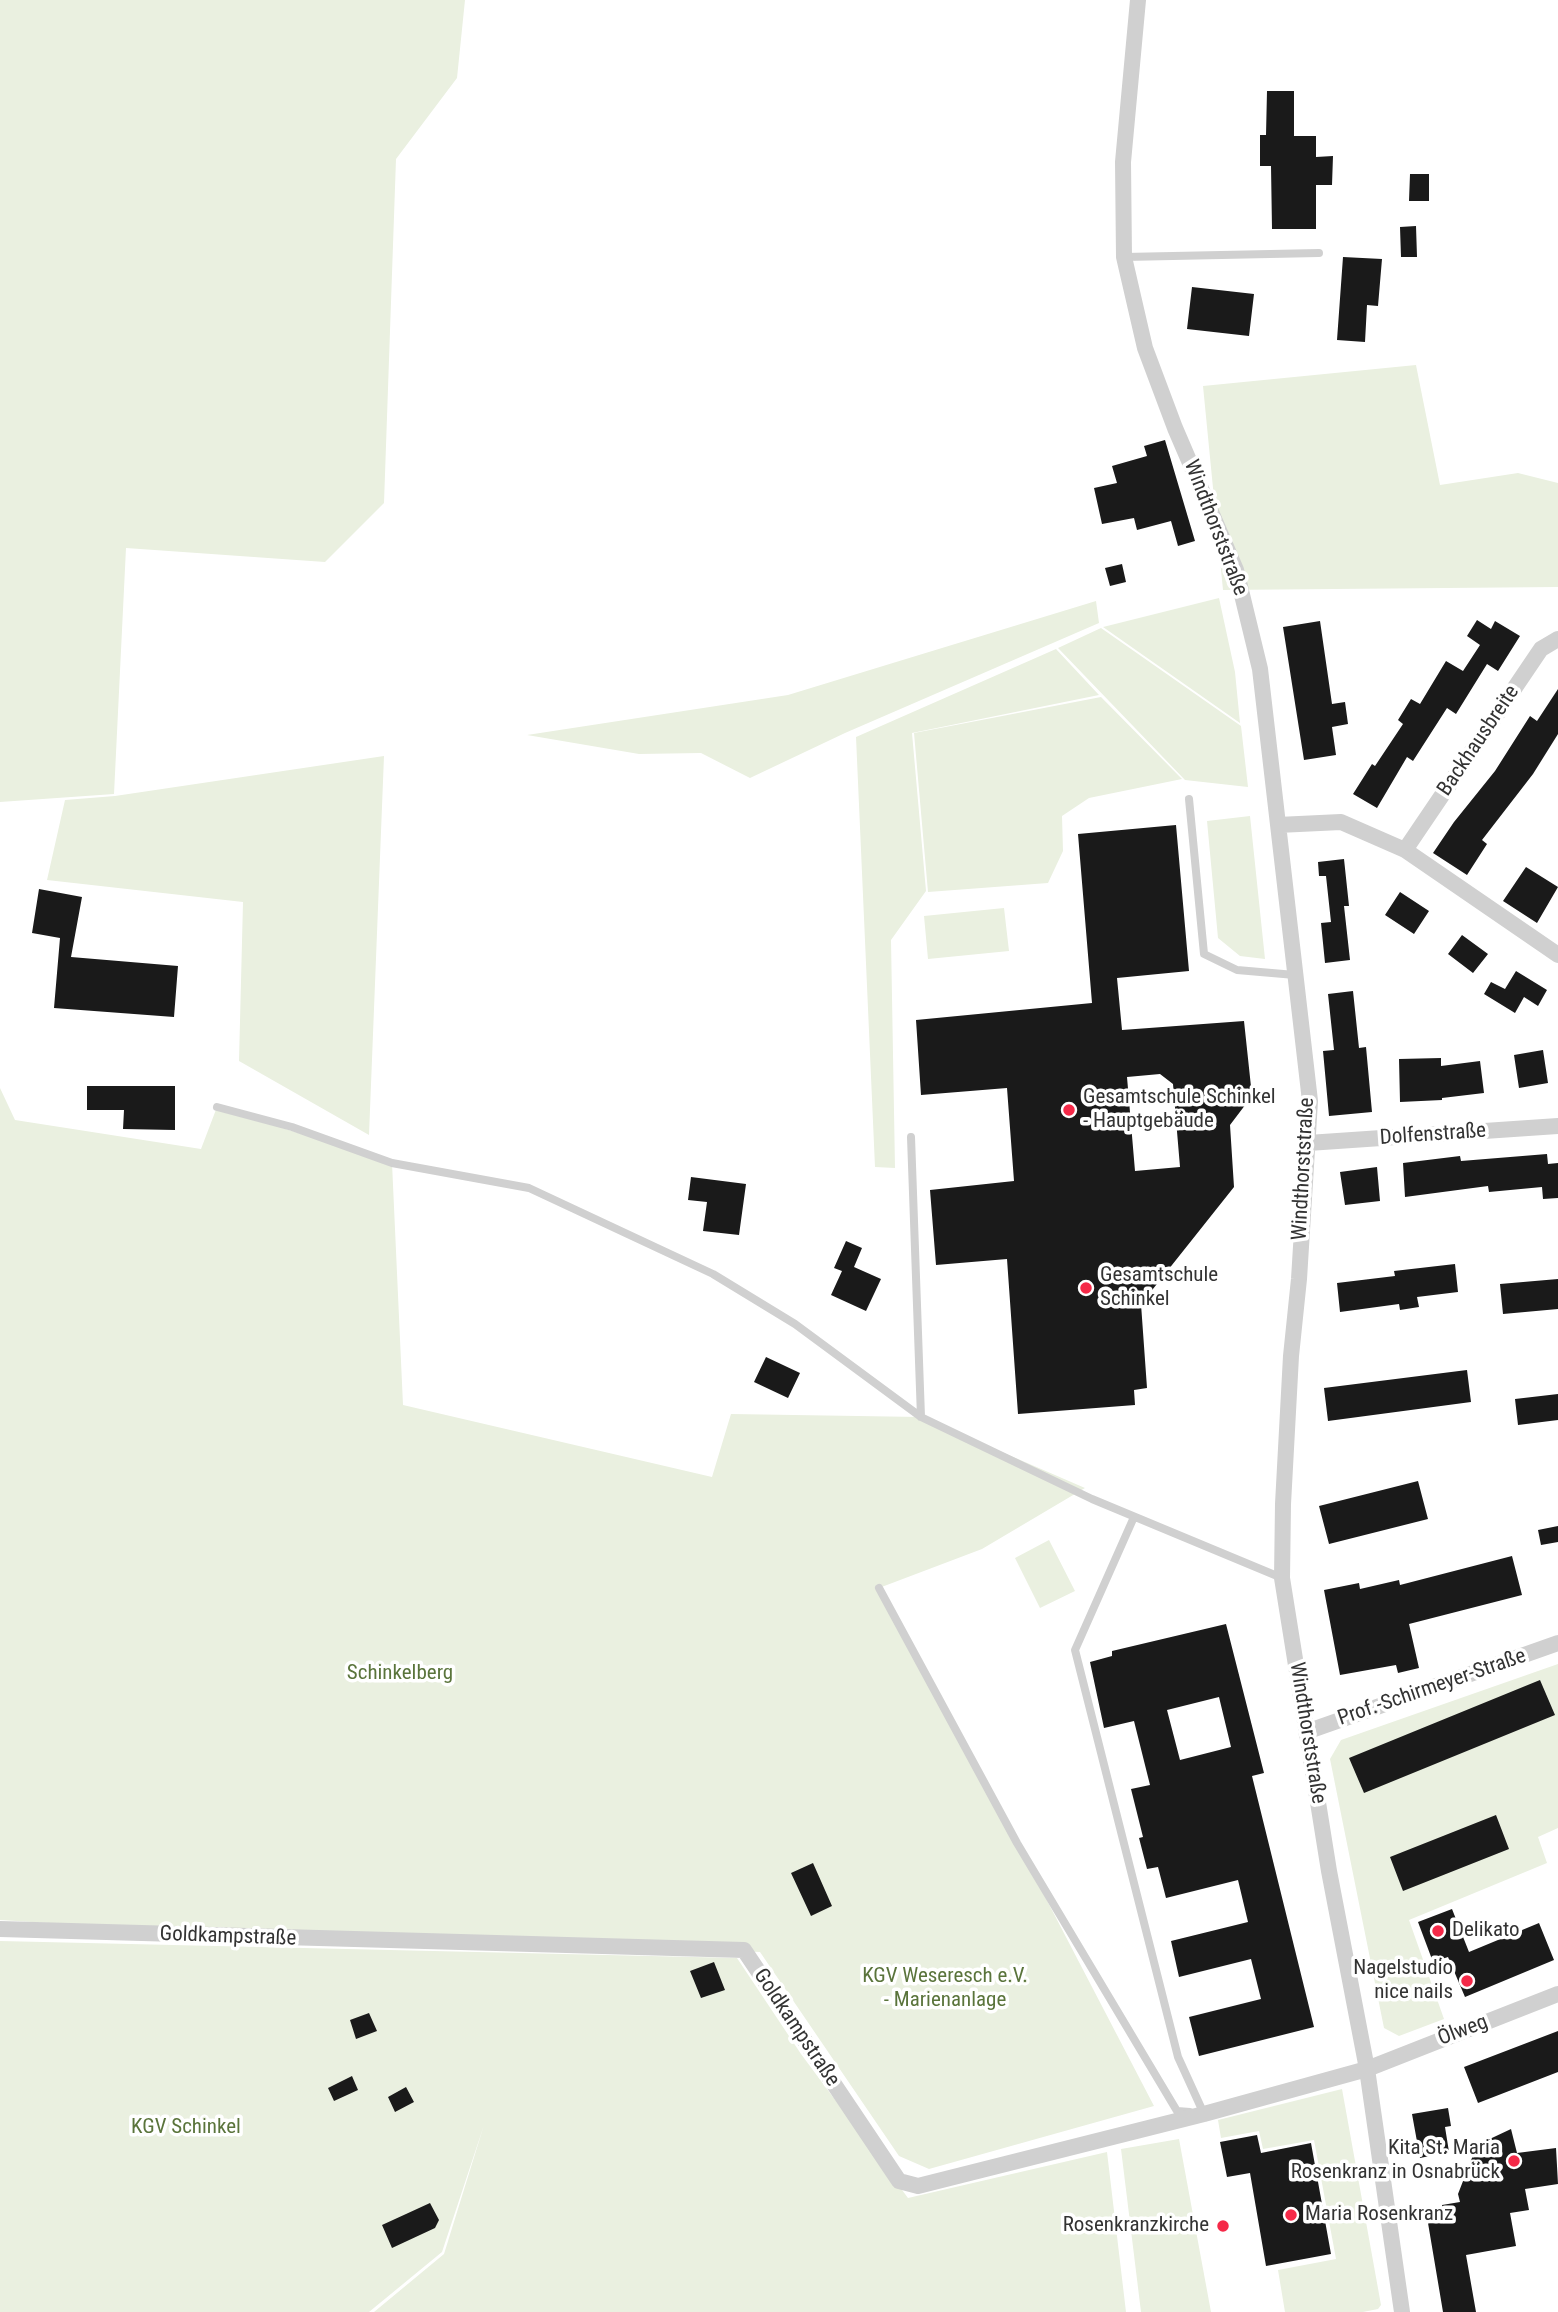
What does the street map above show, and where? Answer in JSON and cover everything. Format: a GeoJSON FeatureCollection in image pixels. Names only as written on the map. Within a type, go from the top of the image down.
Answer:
{"type":"FeatureCollection","features":[{"type":"Feature","properties":{"kind":"street","name":"Windthorststraße"},"geometry":{"type":"LineString","coordinates":[[1138,0],[1123,162],[1124,257],[1144,348],[1236,570],[1260,669],[1310,1101],[1283,1504],[1282,1578],[1329,1871],[1367,2069],[1402,2312]]}},
{"type":"Feature","properties":{"kind":"street","name":"Backhausbreite"},"geometry":{"type":"LineString","coordinates":[[1405,850],[1541,649],[1558,639]]}},
{"type":"Feature","properties":{"kind":"street"},"geometry":{"type":"LineString","coordinates":[[1278,825],[1341,822],[1405,850],[1558,955]]}},
{"type":"Feature","properties":{"kind":"street","name":"Dolfenstraße"},"geometry":{"type":"LineString","coordinates":[[1308,1143],[1558,1126]]}},
{"type":"Feature","properties":{"kind":"street","name":"Prof.-Schirmeyer-Straße"},"geometry":{"type":"LineString","coordinates":[[1306,1732],[1558,1643]]}},
{"type":"Feature","properties":{"kind":"street","name":"Goldkampstraße"},"geometry":{"type":"LineString","coordinates":[[0,1929],[744,1950],[899,2181],[918,2186],[1204,2114],[1367,2069]]}},
{"type":"Feature","properties":{"kind":"street","name":"Ölweg"},"geometry":{"type":"LineString","coordinates":[[1367,2069],[1558,1994]]}},
{"type":"Feature","properties":{"kind":"lane"},"geometry":{"type":"LineString","coordinates":[[1124,257],[1319,253]]}},
{"type":"Feature","properties":{"kind":"lane"},"geometry":{"type":"LineString","coordinates":[[1189,799],[1204,954],[1237,970],[1295,975]]}},
{"type":"Feature","properties":{"kind":"lane"},"geometry":{"type":"LineString","coordinates":[[218,1107],[292,1127],[392,1163],[529,1188],[713,1274],[795,1324],[921,1417],[1134,1517],[1282,1578]]}},
{"type":"Feature","properties":{"kind":"lane"},"geometry":{"type":"LineString","coordinates":[[911,1137],[921,1417]]}},
{"type":"Feature","properties":{"kind":"lane"},"geometry":{"type":"LineString","coordinates":[[1134,1517],[1075,1650],[1178,2057],[1204,2114]]}},
{"type":"Feature","properties":{"kind":"lane"},"geometry":{"type":"LineString","coordinates":[[879,1588],[1017,1843],[1177,2111],[1204,2114]]}},
{"type":"Feature","properties":{"kind":"green space"},"geometry":{"type":"Polygon","coordinates":[[[0,0],[465,0],[457,78],[396,159],[384,503],[325,562],[126,548],[114,794],[0,802],[0,0]]]}},
{"type":"Feature","properties":{"kind":"green space"},"geometry":{"type":"Polygon","coordinates":[[[1416,365],[1440,485],[1518,473],[1558,483],[1558,587],[1223,590],[1203,386],[1416,365]]]}},
{"type":"Feature","properties":{"kind":"green space"},"geometry":{"type":"Polygon","coordinates":[[[1219,598],[1235,672],[1240,723],[1103,627],[1219,598]]]}},
{"type":"Feature","properties":{"kind":"green space"},"geometry":{"type":"Polygon","coordinates":[[[1096,601],[1099,623],[845,733],[750,778],[701,753],[639,754],[527,735],[788,695],[1096,601]]]}},
{"type":"Feature","properties":{"kind":"green space"},"geometry":{"type":"Polygon","coordinates":[[[1101,628],[1241,726],[1248,787],[1185,780],[1058,648],[1101,628]]]}},
{"type":"Feature","properties":{"kind":"green space"},"geometry":{"type":"Polygon","coordinates":[[[1056,649],[1099,695],[912,733],[926,891],[891,940],[895,1168],[875,1167],[856,737],[1056,649]]]}},
{"type":"Feature","properties":{"kind":"green space"},"geometry":{"type":"Polygon","coordinates":[[[1101,697],[1182,779],[1089,798],[1062,816],[1063,851],[1048,883],[928,892],[914,733],[1101,697]]]}},
{"type":"Feature","properties":{"kind":"green space"},"geometry":{"type":"Polygon","coordinates":[[[384,756],[369,1135],[239,1061],[243,902],[47,880],[65,800],[115,796],[384,756]]]}},
{"type":"Feature","properties":{"kind":"green space"},"geometry":{"type":"Polygon","coordinates":[[[1250,816],[1265,959],[1240,956],[1218,938],[1207,821],[1250,816]]]}},
{"type":"Feature","properties":{"kind":"green space"},"geometry":{"type":"Polygon","coordinates":[[[1004,908],[1009,951],[928,959],[924,916],[1004,908]]]}},
{"type":"Feature","properties":{"kind":"green space","name":"Schinkelberg"},"geometry":{"type":"Polygon","coordinates":[[[0,1088],[15,1120],[201,1149],[217,1107],[392,1163],[403,1405],[712,1477],[731,1414],[921,1417],[1085,1488],[982,1549],[879,1588],[1017,1843],[1154,2106],[929,2169],[899,2156],[760,1952],[0,1920],[0,1088]]]}},
{"type":"Feature","properties":{"kind":"green space"},"geometry":{"type":"Polygon","coordinates":[[[1049,1540],[1075,1591],[1040,1608],[1015,1558],[1049,1540]]]}},
{"type":"Feature","properties":{"kind":"green space"},"geometry":{"type":"Polygon","coordinates":[[[1558,1664],[1558,1828],[1538,1837],[1547,1863],[1409,1920],[1444,2019],[1399,2036],[1384,2028],[1330,1759],[1341,1740],[1558,1664]]]}},
{"type":"Feature","properties":{"kind":"green space","name":"KGV Schinkel"},"geometry":{"type":"Polygon","coordinates":[[[0,1941],[737,1958],[801,2054],[908,2198],[1107,2152],[1126,2312],[374,2312],[444,2254],[484,2125],[442,2252],[369,2312],[0,2312],[0,1941]]]}},
{"type":"Feature","properties":{"kind":"green space"},"geometry":{"type":"Polygon","coordinates":[[[1342,2089],[1381,2305],[1378,2309],[1363,2312],[1285,2312],[1278,2270],[1336,2259],[1314,2140],[1263,2149],[1259,2131],[1221,2138],[1218,2120],[1342,2089]]]}},
{"type":"Feature","properties":{"kind":"green space"},"geometry":{"type":"Polygon","coordinates":[[[1179,2139],[1211,2312],[1141,2312],[1121,2149],[1179,2139]]]}},
{"type":"Feature","properties":{"kind":"building"},"geometry":{"type":"Polygon","coordinates":[[[1267,91],[1294,91],[1294,136],[1316,136],[1316,157],[1333,156],[1332,185],[1316,185],[1316,229],[1272,229],[1271,166],[1260,166],[1260,135],[1266,135],[1267,91]]]}},
{"type":"Feature","properties":{"kind":"building"},"geometry":{"type":"Polygon","coordinates":[[[1410,174],[1429,174],[1429,201],[1409,201],[1410,174]]]}},
{"type":"Feature","properties":{"kind":"building"},"geometry":{"type":"Polygon","coordinates":[[[1416,226],[1417,257],[1401,257],[1400,227],[1416,226]]]}},
{"type":"Feature","properties":{"kind":"building"},"geometry":{"type":"Polygon","coordinates":[[[1343,257],[1382,259],[1378,306],[1367,305],[1365,342],[1337,340],[1343,257]]]}},
{"type":"Feature","properties":{"kind":"building"},"geometry":{"type":"Polygon","coordinates":[[[1192,287],[1254,294],[1249,336],[1187,329],[1192,287]]]}},
{"type":"Feature","properties":{"kind":"building"},"geometry":{"type":"Polygon","coordinates":[[[1165,440],[1195,541],[1178,546],[1171,521],[1137,530],[1134,518],[1102,524],[1094,488],[1117,483],[1112,466],[1147,456],[1144,446],[1165,440]]]}},
{"type":"Feature","properties":{"kind":"building"},"geometry":{"type":"Polygon","coordinates":[[[1122,564],[1126,582],[1110,586],[1105,568],[1122,564]]]}},
{"type":"Feature","properties":{"kind":"building"},"geometry":{"type":"Polygon","coordinates":[[[1477,620],[1491,629],[1495,621],[1520,636],[1498,671],[1487,664],[1456,714],[1447,708],[1413,761],[1407,757],[1377,808],[1353,794],[1403,724],[1398,720],[1411,699],[1420,704],[1446,661],[1463,671],[1480,645],[1467,636],[1477,620]]]}},
{"type":"Feature","properties":{"kind":"building"},"geometry":{"type":"Polygon","coordinates":[[[1320,621],[1332,704],[1345,702],[1348,724],[1332,727],[1336,755],[1304,760],[1283,627],[1320,621]]]}},
{"type":"Feature","properties":{"kind":"building"},"geometry":{"type":"Polygon","coordinates":[[[1558,689],[1558,734],[1533,774],[1482,840],[1487,844],[1467,875],[1433,853],[1495,771],[1530,716],[1537,721],[1558,689]]]}},
{"type":"Feature","properties":{"kind":"building","name":"Gesamtschule Schinkel - Hauptgebäude"},"geometry":{"type":"Polygon","coordinates":[[[1176,825],[1189,971],[1117,978],[1122,1030],[1244,1021],[1252,1096],[1230,1125],[1234,1187],[1141,1304],[1147,1388],[1134,1390],[1135,1405],[1018,1414],[1007,1259],[936,1265],[930,1190],[1014,1181],[1007,1088],[921,1095],[916,1020],[1092,1003],[1078,834],[1176,825]],[[1160,1074],[1127,1077],[1135,1171],[1180,1167],[1173,1084],[1160,1074]]]}},
{"type":"Feature","properties":{"kind":"building"},"geometry":{"type":"Polygon","coordinates":[[[1344,859],[1349,906],[1344,906],[1350,960],[1325,963],[1321,923],[1331,922],[1326,876],[1319,876],[1318,862],[1344,859]]]}},
{"type":"Feature","properties":{"kind":"building"},"geometry":{"type":"Polygon","coordinates":[[[1526,867],[1558,887],[1537,923],[1503,901],[1526,867]]]}},
{"type":"Feature","properties":{"kind":"building"},"geometry":{"type":"Polygon","coordinates":[[[39,889],[82,897],[71,957],[178,966],[174,1017],[54,1008],[60,938],[32,933],[39,889]]]}},
{"type":"Feature","properties":{"kind":"building"},"geometry":{"type":"Polygon","coordinates":[[[1400,892],[1429,911],[1414,934],[1385,915],[1400,892]]]}},
{"type":"Feature","properties":{"kind":"building"},"geometry":{"type":"Polygon","coordinates":[[[1462,935],[1488,954],[1473,973],[1448,954],[1462,935]]]}},
{"type":"Feature","properties":{"kind":"building"},"geometry":{"type":"Polygon","coordinates":[[[1516,971],[1547,990],[1538,1006],[1524,997],[1515,1013],[1484,994],[1491,982],[1505,989],[1516,971]]]}},
{"type":"Feature","properties":{"kind":"building"},"geometry":{"type":"Polygon","coordinates":[[[1353,991],[1359,1048],[1366,1047],[1372,1112],[1329,1116],[1323,1051],[1334,1050],[1328,994],[1353,991]]]}},
{"type":"Feature","properties":{"kind":"building"},"geometry":{"type":"Polygon","coordinates":[[[1543,1050],[1548,1083],[1519,1088],[1514,1055],[1543,1050]]]}},
{"type":"Feature","properties":{"kind":"building"},"geometry":{"type":"Polygon","coordinates":[[[1441,1058],[1441,1066],[1480,1061],[1484,1093],[1442,1100],[1400,1102],[1399,1059],[1441,1058]]]}},
{"type":"Feature","properties":{"kind":"building"},"geometry":{"type":"Polygon","coordinates":[[[87,1086],[175,1086],[175,1130],[123,1129],[124,1110],[87,1110],[87,1086]]]}},
{"type":"Feature","properties":{"kind":"building"},"geometry":{"type":"Polygon","coordinates":[[[1547,1154],[1548,1164],[1558,1163],[1558,1198],[1543,1199],[1542,1187],[1489,1192],[1488,1186],[1405,1197],[1403,1163],[1460,1156],[1461,1161],[1547,1154]]]}},
{"type":"Feature","properties":{"kind":"building"},"geometry":{"type":"Polygon","coordinates":[[[1377,1167],[1380,1201],[1345,1205],[1340,1172],[1377,1167]]]}},
{"type":"Feature","properties":{"kind":"building"},"geometry":{"type":"Polygon","coordinates":[[[691,1177],[746,1184],[739,1235],[703,1231],[707,1202],[688,1200],[691,1177]]]}},
{"type":"Feature","properties":{"kind":"building"},"geometry":{"type":"Polygon","coordinates":[[[846,1241],[862,1248],[854,1267],[881,1279],[866,1311],[831,1295],[842,1271],[834,1268],[846,1241]]]}},
{"type":"Feature","properties":{"kind":"building"},"geometry":{"type":"Polygon","coordinates":[[[1455,1264],[1458,1292],[1417,1297],[1419,1307],[1400,1310],[1399,1304],[1340,1312],[1337,1283],[1395,1276],[1394,1271],[1455,1264]]]}},
{"type":"Feature","properties":{"kind":"building"},"geometry":{"type":"Polygon","coordinates":[[[1558,1279],[1558,1309],[1503,1314],[1500,1284],[1558,1279]]]}},
{"type":"Feature","properties":{"kind":"building"},"geometry":{"type":"Polygon","coordinates":[[[766,1357],[800,1373],[788,1398],[754,1382],[766,1357]]]}},
{"type":"Feature","properties":{"kind":"building"},"geometry":{"type":"Polygon","coordinates":[[[1467,1370],[1471,1402],[1328,1421],[1324,1388],[1467,1370]]]}},
{"type":"Feature","properties":{"kind":"building"},"geometry":{"type":"Polygon","coordinates":[[[1558,1394],[1558,1420],[1518,1425],[1515,1399],[1558,1394]]]}},
{"type":"Feature","properties":{"kind":"building"},"geometry":{"type":"Polygon","coordinates":[[[1418,1481],[1428,1519],[1329,1544],[1319,1506],[1418,1481]]]}},
{"type":"Feature","properties":{"kind":"building"},"geometry":{"type":"Polygon","coordinates":[[[1558,1526],[1558,1542],[1541,1545],[1538,1530],[1558,1526]]]}},
{"type":"Feature","properties":{"kind":"building"},"geometry":{"type":"Polygon","coordinates":[[[1512,1556],[1522,1595],[1409,1624],[1419,1668],[1398,1673],[1396,1665],[1340,1675],[1324,1590],[1359,1583],[1360,1589],[1399,1580],[1400,1585],[1512,1556]]]}},
{"type":"Feature","properties":{"kind":"building"},"geometry":{"type":"Polygon","coordinates":[[[1226,1624],[1264,1773],[1252,1776],[1314,2027],[1199,2056],[1189,2017],[1261,1999],[1251,1959],[1179,1977],[1171,1941],[1248,1922],[1238,1880],[1166,1898],[1158,1867],[1147,1869],[1139,1838],[1143,1837],[1131,1789],[1150,1785],[1134,1721],[1104,1728],[1090,1662],[1112,1656],[1112,1651],[1226,1624]],[[1219,1697],[1167,1710],[1180,1760],[1231,1747],[1219,1697]]]}},
{"type":"Feature","properties":{"kind":"building"},"geometry":{"type":"Polygon","coordinates":[[[1540,1680],[1555,1715],[1364,1793],[1349,1758],[1540,1680]]]}},
{"type":"Feature","properties":{"kind":"building"},"geometry":{"type":"Polygon","coordinates":[[[1496,1815],[1509,1849],[1403,1891],[1390,1857],[1496,1815]]]}},
{"type":"Feature","properties":{"kind":"building"},"geometry":{"type":"Polygon","coordinates":[[[813,1863],[832,1906],[811,1916],[791,1873],[813,1863]]]}},
{"type":"Feature","properties":{"kind":"building"},"geometry":{"type":"Polygon","coordinates":[[[1452,1909],[1469,1952],[1539,1923],[1554,1960],[1465,1997],[1448,1957],[1433,1962],[1418,1922],[1452,1909]]]}},
{"type":"Feature","properties":{"kind":"building"},"geometry":{"type":"Polygon","coordinates":[[[714,1962],[725,1990],[701,1998],[690,1971],[714,1962]]]}},
{"type":"Feature","properties":{"kind":"building"},"geometry":{"type":"Polygon","coordinates":[[[369,2013],[377,2031],[356,2039],[350,2020],[369,2013]]]}},
{"type":"Feature","properties":{"kind":"building"},"geometry":{"type":"Polygon","coordinates":[[[1558,2031],[1558,2072],[1478,2103],[1464,2067],[1558,2031]]]}},
{"type":"Feature","properties":{"kind":"building"},"geometry":{"type":"Polygon","coordinates":[[[352,2076],[358,2090],[334,2101],[328,2088],[352,2076]]]}},
{"type":"Feature","properties":{"kind":"building"},"geometry":{"type":"Polygon","coordinates":[[[406,2087],[414,2102],[395,2112],[388,2097],[406,2087]]]}},
{"type":"Feature","properties":{"kind":"building"},"geometry":{"type":"Polygon","coordinates":[[[1448,2108],[1451,2126],[1445,2127],[1449,2152],[1420,2158],[1412,2114],[1448,2108]]]}},
{"type":"Feature","properties":{"kind":"building"},"geometry":{"type":"Polygon","coordinates":[[[1511,2129],[1517,2153],[1556,2148],[1558,2184],[1525,2189],[1529,2210],[1510,2213],[1516,2246],[1466,2255],[1476,2312],[1443,2312],[1428,2223],[1445,2221],[1442,2205],[1460,2202],[1458,2194],[1477,2145],[1511,2129]]]}},
{"type":"Feature","properties":{"kind":"building","name":"Maria Rosenkranz"},"geometry":{"type":"Polygon","coordinates":[[[1257,2135],[1261,2153],[1311,2143],[1331,2254],[1266,2266],[1250,2173],[1227,2177],[1220,2142],[1257,2135]]]}},
{"type":"Feature","properties":{"kind":"building"},"geometry":{"type":"Polygon","coordinates":[[[430,2203],[439,2220],[435,2228],[392,2248],[382,2225],[430,2203]]]}},
{"type":"Feature","properties":{"kind":"place","name":"Gesamtschule Schinkel - Hauptgebäude"},"geometry":{"type":"Point","coordinates":[1069,1110]}},
{"type":"Feature","properties":{"kind":"place","name":"Gesamtschule Schinkel"},"geometry":{"type":"Point","coordinates":[1086,1288]}},
{"type":"Feature","properties":{"kind":"place","name":"Delikato"},"geometry":{"type":"Point","coordinates":[1438,1931]}},
{"type":"Feature","properties":{"kind":"place","name":"Nagelstudio nice nails"},"geometry":{"type":"Point","coordinates":[1467,1981]}},
{"type":"Feature","properties":{"kind":"place","name":"Kita St. Maria Rosenkranz in Osnabrück"},"geometry":{"type":"Point","coordinates":[1514,2161]}},
{"type":"Feature","properties":{"kind":"place","name":"Maria Rosenkranz"},"geometry":{"type":"Point","coordinates":[1291,2215]}},
{"type":"Feature","properties":{"kind":"place","name":"Rosenkranzkirche"},"geometry":{"type":"Point","coordinates":[1223,2226]}},
{"type":"Feature","properties":{"kind":"park label","name":"KGV Weseresch e.V. - Marienanlage"},"geometry":{"type":"Point","coordinates":[945,1989]}}]}
